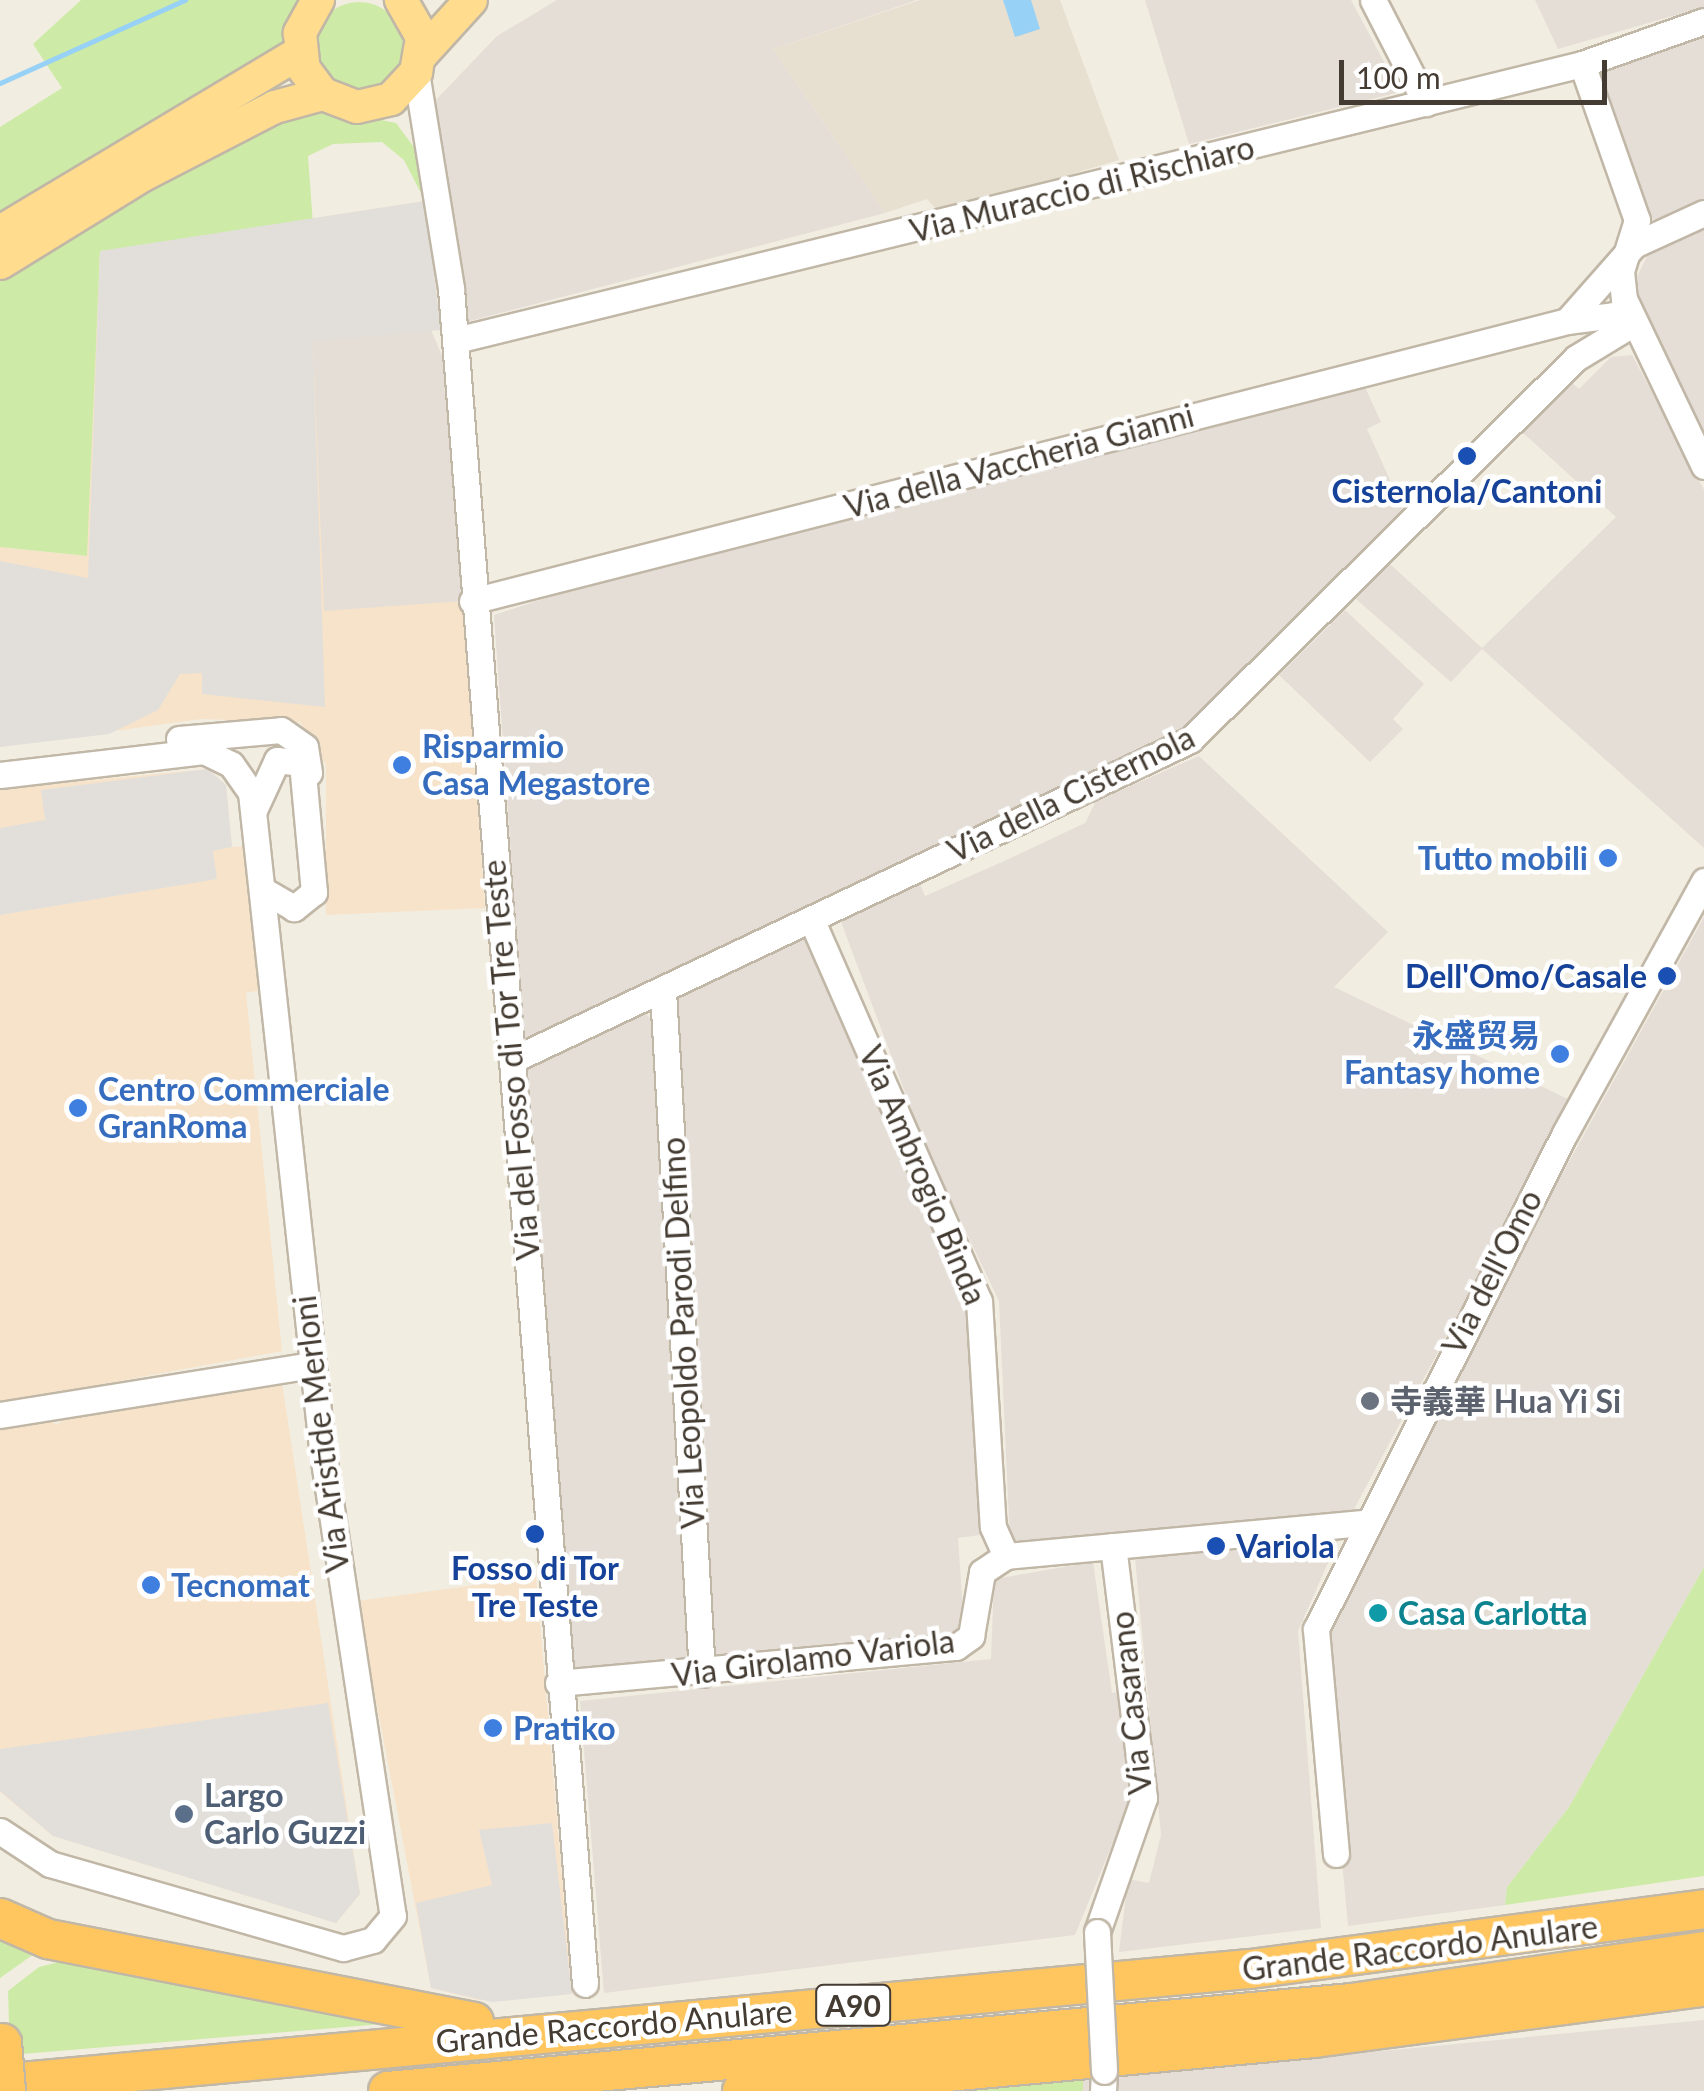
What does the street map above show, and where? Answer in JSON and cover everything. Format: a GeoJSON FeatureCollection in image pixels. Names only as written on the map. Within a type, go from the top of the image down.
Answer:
{"type":"FeatureCollection","features":[{"type":"Feature","properties":{"kind":"highway"},"geometry":{"type":"LineString","coordinates":[[1603,1926],[1704,1895]]}},
{"type":"Feature","properties":{"kind":"highway","name":"Grande Raccordo Anulare"},"geometry":{"type":"LineString","coordinates":[[0,2084],[566,2032],[1603,1926],[1704,1909]]}},
{"type":"Feature","properties":{"kind":"highway"},"geometry":{"type":"LineString","coordinates":[[0,1918],[48,1939],[409,2016],[566,2032]]}},
{"type":"Feature","properties":{"kind":"highway","name":"Grande Raccordo Anulare"},"geometry":{"type":"LineString","coordinates":[[388,2091],[1352,2002],[1704,1951]]}},
{"type":"Feature","properties":{"kind":"highway"},"geometry":{"type":"LineString","coordinates":[[742,2091],[1314,2038],[1694,1990]]}},
{"type":"Feature","properties":{"kind":"highway"},"geometry":{"type":"LineString","coordinates":[[1,2039],[6,2091]]}},
{"type":"Feature","properties":{"kind":"main road"},"geometry":{"type":"LineString","coordinates":[[0,232],[299,53],[318,0]]}},
{"type":"Feature","properties":{"kind":"main road"},"geometry":{"type":"LineString","coordinates":[[401,0],[416,20],[418,64]]}},
{"type":"Feature","properties":{"kind":"main road"},"geometry":{"type":"LineString","coordinates":[[0,263],[206,142],[323,94],[374,105],[418,64],[471,0]]}},
{"type":"Feature","properties":{"kind":"main road"},"geometry":{"type":"LineString","coordinates":[[299,53],[323,94]]}},
{"type":"Feature","properties":{"kind":"street"},"geometry":{"type":"LineString","coordinates":[[1373,0],[1426,103]]}},
{"type":"Feature","properties":{"kind":"street","name":"Via Muraccio di Rischiaro"},"geometry":{"type":"LineString","coordinates":[[456,340],[1582,64],[1704,20]]}},
{"type":"Feature","properties":{"kind":"street","name":"Via del Fosso di Tor Tre Teste"},"geometry":{"type":"LineString","coordinates":[[418,64],[424,138],[456,340],[472,600],[585,1984]]}},
{"type":"Feature","properties":{"kind":"street"},"geometry":{"type":"LineString","coordinates":[[1582,64],[1633,204],[1634,245],[1621,277],[1632,324],[1704,466]]}},
{"type":"Feature","properties":{"kind":"street"},"geometry":{"type":"LineString","coordinates":[[374,105],[424,138]]}},
{"type":"Feature","properties":{"kind":"street"},"geometry":{"type":"LineString","coordinates":[[1583,352],[1567,320],[1634,245],[1704,213]]}},
{"type":"Feature","properties":{"kind":"street","name":"Via della Vaccheria Gianni"},"geometry":{"type":"LineString","coordinates":[[472,600],[1567,320],[1614,315],[1632,324]]}},
{"type":"Feature","properties":{"kind":"street","name":"Via della Cisternola"},"geometry":{"type":"LineString","coordinates":[[512,1060],[1190,740],[1583,352],[1632,324]]}},
{"type":"Feature","properties":{"kind":"street"},"geometry":{"type":"LineString","coordinates":[[0,758],[272,729],[302,743],[308,772],[314,892],[294,908],[263,890]]}},
{"type":"Feature","properties":{"kind":"street","name":"Via Aristide Merloni"},"geometry":{"type":"LineString","coordinates":[[0,776],[204,752],[236,768],[254,810],[312,1365],[346,1633],[394,1890],[390,1924],[358,1947],[326,1944],[50,1864],[0,1831]]}},
{"type":"Feature","properties":{"kind":"street"},"geometry":{"type":"LineString","coordinates":[[254,810],[277,760],[294,757],[308,772]]}},
{"type":"Feature","properties":{"kind":"street","name":"Via dell'Omo"},"geometry":{"type":"LineString","coordinates":[[1336,1854],[1313,1647],[1363,1522],[1704,882]]}},
{"type":"Feature","properties":{"kind":"street","name":"Via Ambrogio Binda"},"geometry":{"type":"LineString","coordinates":[[812,921],[980,1300],[993,1526],[1006,1556]]}},
{"type":"Feature","properties":{"kind":"street","name":"Via Leopoldo Parodi Delfino"},"geometry":{"type":"LineString","coordinates":[[664,991],[702,1674]]}},
{"type":"Feature","properties":{"kind":"street"},"geometry":{"type":"LineString","coordinates":[[0,1416],[312,1365]]}},
{"type":"Feature","properties":{"kind":"street"},"geometry":{"type":"LineString","coordinates":[[1006,1556],[1363,1522]]}},
{"type":"Feature","properties":{"kind":"street","name":"Via Casarano"},"geometry":{"type":"LineString","coordinates":[[1103,2081],[1097,1932],[1144,1798],[1112,1546]]}},
{"type":"Feature","properties":{"kind":"street","name":"Via Girolamo Variola"},"geometry":{"type":"LineString","coordinates":[[558,1682],[702,1674],[960,1646],[972,1632],[978,1579],[1006,1556]]}},
{"type":"Feature","properties":{"kind":"shaded area"},"geometry":{"type":"Polygon","coordinates":[[[557,0],[917,0],[773,49],[885,213],[462,323],[434,102],[497,36],[557,0]]]}},
{"type":"Feature","properties":{"kind":"shaded area"},"geometry":{"type":"Polygon","coordinates":[[[920,0],[1060,0],[1119,160],[1058,178],[1060,190],[946,220],[927,199],[885,213],[773,49],[920,0]]]}},
{"type":"Feature","properties":{"kind":"shaded area"},"geometry":{"type":"Polygon","coordinates":[[[1145,0],[1351,0],[1400,92],[1189,144],[1145,0]]]}},
{"type":"Feature","properties":{"kind":"shaded area"},"geometry":{"type":"Polygon","coordinates":[[[1535,0],[1704,0],[1704,7],[1558,49],[1535,0]]]}},
{"type":"Feature","properties":{"kind":"shaded area"},"geometry":{"type":"Polygon","coordinates":[[[1704,35],[1704,201],[1650,221],[1597,74],[1704,35]]]}},
{"type":"Feature","properties":{"kind":"shaded area"},"geometry":{"type":"Polygon","coordinates":[[[425,201],[441,330],[419,331],[324,610],[463,601],[485,908],[326,915],[326,765],[300,722],[201,719],[0,747],[0,547],[86,556],[100,251],[425,201]]]}},
{"type":"Feature","properties":{"kind":"shaded area"},"geometry":{"type":"Polygon","coordinates":[[[425,201],[441,330],[313,341],[325,707],[202,694],[202,673],[180,674],[158,710],[109,734],[0,747],[0,561],[88,578],[100,251],[425,201]]]}},
{"type":"Feature","properties":{"kind":"shaded area"},"geometry":{"type":"Polygon","coordinates":[[[1704,223],[1704,434],[1632,287],[1649,252],[1704,223]]]}},
{"type":"Feature","properties":{"kind":"shaded area"},"geometry":{"type":"Polygon","coordinates":[[[431,330],[447,367],[463,601],[324,611],[313,341],[431,330]]]}},
{"type":"Feature","properties":{"kind":"shaded area"},"geometry":{"type":"Polygon","coordinates":[[[1632,355],[1704,490],[1704,848],[1482,649],[1451,682],[1356,599],[1390,564],[1482,648],[1616,517],[1522,432],[1571,382],[1579,389],[1611,357],[1632,355]]]}},
{"type":"Feature","properties":{"kind":"shaded area"},"geometry":{"type":"Polygon","coordinates":[[[1365,387],[1381,422],[1367,429],[1404,511],[1186,730],[524,1039],[494,615],[637,568],[1365,387]]]}},
{"type":"Feature","properties":{"kind":"shaded area"},"geometry":{"type":"Polygon","coordinates":[[[1345,610],[1424,684],[1393,719],[1403,729],[1370,762],[1279,675],[1345,610]]]}},
{"type":"Feature","properties":{"kind":"shaded area"},"geometry":{"type":"Polygon","coordinates":[[[1199,756],[1388,932],[1334,987],[1572,1101],[1352,1513],[1010,1543],[999,1301],[926,1148],[841,922],[920,884],[925,896],[1002,862],[1085,823],[1096,801],[1199,756]]]}},
{"type":"Feature","properties":{"kind":"shaded area"},"geometry":{"type":"Polygon","coordinates":[[[208,769],[226,785],[232,847],[249,846],[266,989],[246,993],[282,1351],[0,1403],[0,789],[208,769]]]}},
{"type":"Feature","properties":{"kind":"shaded area"},"geometry":{"type":"Polygon","coordinates":[[[208,769],[226,785],[232,847],[213,851],[217,879],[0,915],[0,828],[45,820],[41,790],[208,769]]]}},
{"type":"Feature","properties":{"kind":"shaded area"},"geometry":{"type":"Polygon","coordinates":[[[1704,917],[1704,1567],[1569,1807],[1507,1887],[1505,1905],[1348,1926],[1323,1652],[1438,1399],[1704,917]]]}},
{"type":"Feature","properties":{"kind":"shaded area"},"geometry":{"type":"Polygon","coordinates":[[[810,930],[977,1322],[987,1534],[958,1538],[964,1626],[953,1639],[715,1659],[677,994],[810,930]]]}},
{"type":"Feature","properties":{"kind":"shaded area"},"geometry":{"type":"Polygon","coordinates":[[[643,1011],[656,1024],[694,1663],[569,1669],[522,1065],[643,1011]]]}},
{"type":"Feature","properties":{"kind":"shaded area"},"geometry":{"type":"Polygon","coordinates":[[[281,1376],[360,1894],[336,1923],[53,1836],[0,1792],[0,1422],[43,1415],[57,1425],[75,1411],[281,1376]]]}},
{"type":"Feature","properties":{"kind":"shaded area"},"geometry":{"type":"Polygon","coordinates":[[[1338,1540],[1298,1631],[1321,1928],[1119,1952],[1128,1879],[1149,1883],[1161,1835],[1135,1558],[1338,1540]]]}},
{"type":"Feature","properties":{"kind":"shaded area"},"geometry":{"type":"Polygon","coordinates":[[[1093,1562],[1112,1693],[1122,1692],[1132,1796],[1075,1935],[604,1993],[580,1701],[991,1659],[994,1579],[1093,1562]]]}},
{"type":"Feature","properties":{"kind":"shaded area"},"geometry":{"type":"Polygon","coordinates":[[[536,1577],[572,1994],[479,2000],[431,1988],[357,1601],[536,1577]]]}},
{"type":"Feature","properties":{"kind":"shaded area","name":"Largo Carlo Guzzi"},"geometry":{"type":"Polygon","coordinates":[[[328,1703],[360,1894],[336,1923],[53,1836],[0,1791],[0,1749],[328,1703]]]}},
{"type":"Feature","properties":{"kind":"shaded area"},"geometry":{"type":"Polygon","coordinates":[[[552,1823],[572,1994],[492,2002],[431,1988],[416,1903],[492,1885],[479,1830],[552,1823]]]}},
{"type":"Feature","properties":{"kind":"shaded area"},"geometry":{"type":"Polygon","coordinates":[[[1704,2020],[1704,2091],[968,2091],[1704,2020]]]}},
{"type":"Feature","properties":{"kind":"green space"},"geometry":{"type":"Polygon","coordinates":[[[81,0],[303,0],[289,51],[0,221],[0,127],[62,88],[33,44],[81,0]]]}},
{"type":"Feature","properties":{"kind":"green space"},"geometry":{"type":"Polygon","coordinates":[[[359,2],[390,15],[403,46],[390,77],[359,90],[328,77],[315,46],[328,15],[359,2]]]}},
{"type":"Feature","properties":{"kind":"green space"},"geometry":{"type":"Polygon","coordinates":[[[302,104],[396,123],[422,158],[425,201],[404,160],[382,142],[333,144],[308,156],[313,225],[100,251],[87,556],[0,547],[0,274],[41,242],[302,104]]]}},
{"type":"Feature","properties":{"kind":"green space"},"geometry":{"type":"Polygon","coordinates":[[[1704,1567],[1704,1876],[1505,1905],[1507,1887],[1569,1807],[1704,1567]]]}},
{"type":"Feature","properties":{"kind":"green space"},"geometry":{"type":"Polygon","coordinates":[[[0,1937],[25,1948],[41,1949],[0,1978],[0,1937]]]}},
{"type":"Feature","properties":{"kind":"green space"},"geometry":{"type":"Polygon","coordinates":[[[67,1960],[382,2024],[10,2055],[8,1991],[39,1967],[67,1960]]]}},
{"type":"Feature","properties":{"kind":"green space"},"geometry":{"type":"Polygon","coordinates":[[[1083,2080],[1083,2091],[954,2091],[1083,2080]]]}},
{"type":"Feature","properties":{"kind":"water"},"geometry":{"type":"Polygon","coordinates":[[[1003,0],[1031,0],[1040,29],[1015,37],[1003,0]]]}},
{"type":"Feature","properties":{"kind":"waterway"},"geometry":{"type":"LineString","coordinates":[[0,83],[185,0]]}},
{"type":"Feature","properties":{"kind":"place","name":"Cisternola/Cantoni"},"geometry":{"type":"Point","coordinates":[1467,456]}},
{"type":"Feature","properties":{"kind":"place","name":"Risparmio Casa Megastore"},"geometry":{"type":"Point","coordinates":[402,765]}},
{"type":"Feature","properties":{"kind":"place","name":"Tutto mobili"},"geometry":{"type":"Point","coordinates":[1608,858]}},
{"type":"Feature","properties":{"kind":"place","name":"Dell'Omo/Casale"},"geometry":{"type":"Point","coordinates":[1667,976]}},
{"type":"Feature","properties":{"kind":"place","name":"永盛贸易 Fantasy home"},"geometry":{"type":"Point","coordinates":[1560,1054]}},
{"type":"Feature","properties":{"kind":"place","name":"Centro Commerciale GranRoma"},"geometry":{"type":"Point","coordinates":[78,1108]}},
{"type":"Feature","properties":{"kind":"place","name":"寺義華 Hua Yi Si"},"geometry":{"type":"Point","coordinates":[1370,1401]}},
{"type":"Feature","properties":{"kind":"place","name":"Fosso di Tor Tre Teste"},"geometry":{"type":"Point","coordinates":[535,1534]}},
{"type":"Feature","properties":{"kind":"place","name":"Variola"},"geometry":{"type":"Point","coordinates":[1216,1546]}},
{"type":"Feature","properties":{"kind":"place","name":"Tecnomat"},"geometry":{"type":"Point","coordinates":[151,1585]}},
{"type":"Feature","properties":{"kind":"place","name":"Casa Carlotta"},"geometry":{"type":"Point","coordinates":[1378,1613]}},
{"type":"Feature","properties":{"kind":"place","name":"Pratiko"},"geometry":{"type":"Point","coordinates":[493,1728]}},
{"type":"Feature","properties":{"kind":"place","name":"Largo Carlo Guzzi"},"geometry":{"type":"Point","coordinates":[184,1814]}}]}
